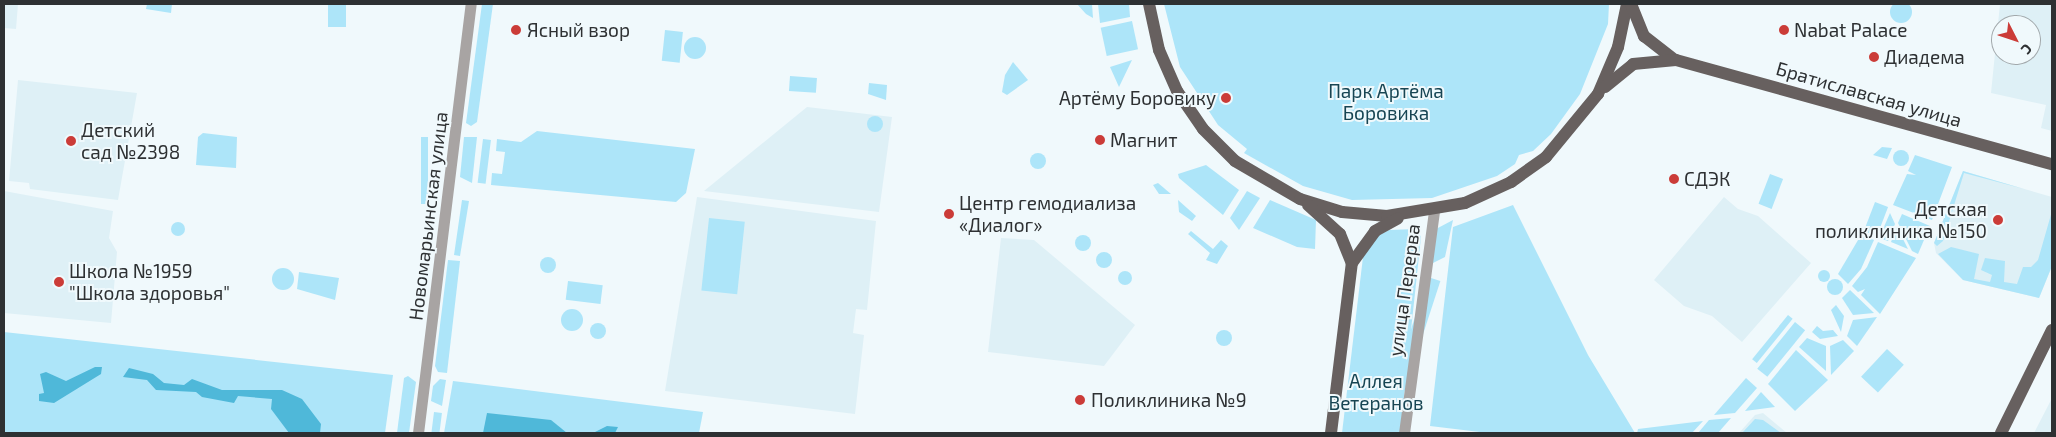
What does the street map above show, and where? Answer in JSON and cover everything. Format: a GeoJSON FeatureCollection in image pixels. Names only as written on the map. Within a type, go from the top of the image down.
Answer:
{"type":"FeatureCollection","features":[{"type":"Feature","properties":{"kind":"main road","name":"Братиславская улица"},"geometry":{"type":"LineString","coordinates":[[1149,4],[1167,71],[1198,123],[1247,170],[1300,199],[1365,215],[1409,215],[1434,212],[1481,197],[1529,170],[1565,138],[1598,94],[1633,64],[1676,60],[2052,164]]}},
{"type":"Feature","properties":{"kind":"main road","name":"Братиславская улица"},"geometry":{"type":"LineString","coordinates":[[1629,4],[1644,36],[1676,60]]}},
{"type":"Feature","properties":{"kind":"main road","name":"Братиславская улица"},"geometry":{"type":"LineString","coordinates":[[1598,94],[1618,47],[1629,4]]}},
{"type":"Feature","properties":{"kind":"main road"},"geometry":{"type":"LineString","coordinates":[[1300,199],[1336,230],[1352,263]]}},
{"type":"Feature","properties":{"kind":"main road","name":"улица Перерва"},"geometry":{"type":"LineString","coordinates":[[1331,433],[1352,263],[1375,231],[1409,215]]}},
{"type":"Feature","properties":{"kind":"main road"},"geometry":{"type":"LineString","coordinates":[[2001,433],[2052,330]]}},
{"type":"Feature","properties":{"kind":"street","name":"Новомарьинская улица"},"geometry":{"type":"LineString","coordinates":[[418,433],[471,4]]}},
{"type":"Feature","properties":{"kind":"street","name":"улица Перерва"},"geometry":{"type":"LineString","coordinates":[[1404,433],[1434,212]]}},
{"type":"Feature","properties":{"kind":"shaded area"},"geometry":{"type":"Polygon","coordinates":[[[4,4],[18,4],[16,29],[4,28],[4,4]]]}},
{"type":"Feature","properties":{"kind":"shaded area"},"geometry":{"type":"Polygon","coordinates":[[[2000,4],[2052,4],[2052,131],[2041,128],[2046,105],[1991,93],[1994,65],[2041,65],[2041,15],[1999,15],[2000,4]]]}},
{"type":"Feature","properties":{"kind":"shaded area","name":"Детский сад №2398"},"geometry":{"type":"Polygon","coordinates":[[[18,80],[137,93],[118,200],[30,189],[29,183],[9,181],[18,80]]]}},
{"type":"Feature","properties":{"kind":"shaded area"},"geometry":{"type":"Polygon","coordinates":[[[807,107],[892,117],[879,212],[704,191],[807,107]]]}},
{"type":"Feature","properties":{"kind":"shaded area","name":"Детская поликлиника №150"},"geometry":{"type":"Polygon","coordinates":[[[1963,171],[2052,197],[2052,266],[2039,298],[1963,280],[1936,253],[1934,243],[1963,171]]]}},
{"type":"Feature","properties":{"kind":"shaded area","name":"Школа №1959 \"Школа здоровья\""},"geometry":{"type":"Polygon","coordinates":[[[4,191],[113,211],[109,238],[117,252],[111,323],[4,313],[4,191]]]}},
{"type":"Feature","properties":{"kind":"shaded area"},"geometry":{"type":"Polygon","coordinates":[[[697,197],[876,221],[867,310],[856,309],[853,333],[864,335],[855,414],[665,391],[697,197]]]}},
{"type":"Feature","properties":{"kind":"shaded area"},"geometry":{"type":"Polygon","coordinates":[[[1724,197],[1738,209],[1758,216],[1811,263],[1742,342],[1712,316],[1684,306],[1654,280],[1724,197]]]}},
{"type":"Feature","properties":{"kind":"shaded area"},"geometry":{"type":"Polygon","coordinates":[[[1001,238],[1034,240],[1135,325],[1104,366],[988,352],[1001,238]]]}},
{"type":"Feature","properties":{"kind":"shaded area"},"geometry":{"type":"Polygon","coordinates":[[[95,367],[102,367],[101,374],[54,403],[39,401],[39,394],[44,393],[40,374],[46,372],[66,381],[95,367]]]}},
{"type":"Feature","properties":{"kind":"shaded area"},"geometry":{"type":"Polygon","coordinates":[[[129,368],[153,374],[164,383],[184,385],[192,379],[222,390],[282,390],[302,399],[321,424],[320,433],[289,433],[271,409],[272,399],[238,396],[234,403],[202,397],[196,392],[156,390],[147,380],[123,377],[129,368]]]}},
{"type":"Feature","properties":{"kind":"shaded area"},"geometry":{"type":"Polygon","coordinates":[[[2051,400],[2052,433],[2034,433],[2051,400]]]}},
{"type":"Feature","properties":{"kind":"shaded area"},"geometry":{"type":"Polygon","coordinates":[[[487,413],[551,420],[567,433],[483,433],[487,413]]]}},
{"type":"Feature","properties":{"kind":"shaded area"},"geometry":{"type":"Polygon","coordinates":[[[1763,413],[1787,433],[1739,433],[1755,415],[1763,413]]]}},
{"type":"Feature","properties":{"kind":"shaded area"},"geometry":{"type":"Polygon","coordinates":[[[607,426],[618,427],[615,433],[593,433],[607,426]]]}},
{"type":"Feature","properties":{"kind":"green space"},"geometry":{"type":"Polygon","coordinates":[[[1901,1],[1909,4],[1912,12],[1909,20],[1901,23],[1893,20],[1890,12],[1893,4],[1901,1]]]}},
{"type":"Feature","properties":{"kind":"green space"},"geometry":{"type":"Polygon","coordinates":[[[147,4],[172,4],[171,13],[146,9],[147,4]]]}},
{"type":"Feature","properties":{"kind":"green space"},"geometry":{"type":"Polygon","coordinates":[[[328,4],[346,4],[346,27],[328,27],[328,4]]]}},
{"type":"Feature","properties":{"kind":"green space"},"geometry":{"type":"Polygon","coordinates":[[[482,4],[493,4],[477,122],[471,126],[466,123],[482,4]]]}},
{"type":"Feature","properties":{"kind":"green space"},"geometry":{"type":"Polygon","coordinates":[[[1077,4],[1092,4],[1093,18],[1086,14],[1077,4]]]}},
{"type":"Feature","properties":{"kind":"green space"},"geometry":{"type":"Polygon","coordinates":[[[1098,4],[1129,4],[1130,17],[1100,23],[1098,4]]]}},
{"type":"Feature","properties":{"kind":"green space","name":"Парк Артёма Боровика"},"geometry":{"type":"Polygon","coordinates":[[[1164,4],[1609,4],[1608,24],[1580,94],[1551,134],[1533,151],[1519,155],[1515,164],[1497,176],[1432,198],[1352,200],[1303,186],[1244,153],[1247,149],[1218,125],[1180,67],[1164,4]]]}},
{"type":"Feature","properties":{"kind":"green space"},"geometry":{"type":"Polygon","coordinates":[[[1132,21],[1138,49],[1107,56],[1101,28],[1132,21]]]}},
{"type":"Feature","properties":{"kind":"green space"},"geometry":{"type":"Polygon","coordinates":[[[665,30],[683,32],[680,63],[662,61],[665,30]]]}},
{"type":"Feature","properties":{"kind":"green space"},"geometry":{"type":"Polygon","coordinates":[[[695,37],[705,44],[706,48],[699,58],[695,59],[685,52],[684,48],[691,38],[695,37]]]}},
{"type":"Feature","properties":{"kind":"green space"},"geometry":{"type":"Polygon","coordinates":[[[1132,60],[1119,87],[1110,67],[1132,60]]]}},
{"type":"Feature","properties":{"kind":"green space"},"geometry":{"type":"Polygon","coordinates":[[[1013,62],[1028,80],[1007,95],[1002,92],[1005,75],[1013,62]]]}},
{"type":"Feature","properties":{"kind":"green space"},"geometry":{"type":"Polygon","coordinates":[[[790,76],[817,78],[816,93],[789,91],[790,76]]]}},
{"type":"Feature","properties":{"kind":"green space"},"geometry":{"type":"Polygon","coordinates":[[[869,83],[887,85],[886,100],[868,94],[869,83]]]}},
{"type":"Feature","properties":{"kind":"green space"},"geometry":{"type":"Polygon","coordinates":[[[875,116],[883,124],[875,132],[867,124],[875,116]]]}},
{"type":"Feature","properties":{"kind":"green space"},"geometry":{"type":"Polygon","coordinates":[[[537,131],[695,149],[686,193],[676,202],[491,185],[492,173],[502,174],[505,152],[496,151],[497,139],[521,142],[537,131]]]}},
{"type":"Feature","properties":{"kind":"green space"},"geometry":{"type":"Polygon","coordinates":[[[203,133],[237,137],[236,168],[196,165],[198,137],[203,133]]]}},
{"type":"Feature","properties":{"kind":"green space"},"geometry":{"type":"Polygon","coordinates":[[[421,137],[428,137],[428,204],[421,204],[421,137]]]}},
{"type":"Feature","properties":{"kind":"green space"},"geometry":{"type":"Polygon","coordinates":[[[464,137],[477,137],[472,183],[460,177],[464,137]]]}},
{"type":"Feature","properties":{"kind":"green space"},"geometry":{"type":"Polygon","coordinates":[[[483,139],[491,140],[486,184],[478,183],[483,139]]]}},
{"type":"Feature","properties":{"kind":"green space"},"geometry":{"type":"Polygon","coordinates":[[[1882,147],[1892,148],[1887,159],[1873,155],[1882,147]]]}},
{"type":"Feature","properties":{"kind":"green space"},"geometry":{"type":"Polygon","coordinates":[[[1901,150],[1907,152],[1909,158],[1907,164],[1901,166],[1895,164],[1893,158],[1895,152],[1901,150]]]}},
{"type":"Feature","properties":{"kind":"green space"},"geometry":{"type":"Polygon","coordinates":[[[1035,153],[1041,153],[1046,158],[1044,167],[1035,169],[1030,164],[1030,158],[1035,153]]]}},
{"type":"Feature","properties":{"kind":"green space"},"geometry":{"type":"Polygon","coordinates":[[[1915,155],[1952,167],[1932,220],[1893,205],[1907,174],[1916,175],[1908,171],[1915,155]]]}},
{"type":"Feature","properties":{"kind":"green space"},"geometry":{"type":"Polygon","coordinates":[[[1206,165],[1239,190],[1223,215],[1179,178],[1178,174],[1206,165]]]}},
{"type":"Feature","properties":{"kind":"green space"},"geometry":{"type":"Polygon","coordinates":[[[1963,171],[2024,189],[1964,173],[1943,241],[1937,246],[1934,243],[1963,171]]]}},
{"type":"Feature","properties":{"kind":"green space"},"geometry":{"type":"Polygon","coordinates":[[[1770,174],[1783,179],[1772,209],[1759,204],[1770,174]]]}},
{"type":"Feature","properties":{"kind":"green space"},"geometry":{"type":"Polygon","coordinates":[[[1158,183],[1171,194],[1159,194],[1153,185],[1158,183]]]}},
{"type":"Feature","properties":{"kind":"green space"},"geometry":{"type":"Polygon","coordinates":[[[1247,191],[1260,198],[1239,230],[1230,218],[1247,191]]]}},
{"type":"Feature","properties":{"kind":"green space"},"geometry":{"type":"Polygon","coordinates":[[[462,200],[469,201],[460,256],[454,255],[462,200]]]}},
{"type":"Feature","properties":{"kind":"green space"},"geometry":{"type":"Polygon","coordinates":[[[1178,200],[1196,216],[1192,221],[1179,212],[1178,200]]]}},
{"type":"Feature","properties":{"kind":"green space"},"geometry":{"type":"Polygon","coordinates":[[[1270,200],[1316,220],[1315,249],[1297,247],[1253,228],[1270,200]]]}},
{"type":"Feature","properties":{"kind":"green space"},"geometry":{"type":"Polygon","coordinates":[[[1875,202],[1888,207],[1877,236],[1864,231],[1875,202]]]}},
{"type":"Feature","properties":{"kind":"green space"},"geometry":{"type":"Polygon","coordinates":[[[1513,205],[1588,355],[1635,433],[1488,433],[1430,426],[1453,227],[1513,205]]]}},
{"type":"Feature","properties":{"kind":"green space"},"geometry":{"type":"Polygon","coordinates":[[[2052,211],[2052,266],[2039,298],[1963,280],[1938,254],[1951,247],[1979,254],[1974,279],[1990,282],[1992,275],[1981,270],[1985,258],[2005,261],[2004,282],[2017,284],[2023,267],[2031,267],[2038,260],[2052,211]]]}},
{"type":"Feature","properties":{"kind":"green space"},"geometry":{"type":"Polygon","coordinates":[[[1890,213],[1895,224],[1888,241],[1879,238],[1890,213]]]}},
{"type":"Feature","properties":{"kind":"green space"},"geometry":{"type":"Polygon","coordinates":[[[1902,214],[1930,226],[1918,254],[1912,251],[1898,223],[1902,214]]]}},
{"type":"Feature","properties":{"kind":"green space"},"geometry":{"type":"Polygon","coordinates":[[[709,218],[745,222],[737,294],[701,291],[709,218]]]}},
{"type":"Feature","properties":{"kind":"green space"},"geometry":{"type":"Polygon","coordinates":[[[1453,220],[1445,257],[1431,264],[1436,229],[1453,220]]]}},
{"type":"Feature","properties":{"kind":"green space"},"geometry":{"type":"Polygon","coordinates":[[[178,222],[183,224],[185,229],[183,234],[178,236],[173,234],[171,229],[173,224],[178,222]]]}},
{"type":"Feature","properties":{"kind":"green space"},"geometry":{"type":"Polygon","coordinates":[[[1897,227],[1908,249],[1891,242],[1897,227]]]}},
{"type":"Feature","properties":{"kind":"green space","name":"Аллея Ветеранов"},"geometry":{"type":"Polygon","coordinates":[[[1416,229],[1421,237],[1400,433],[1342,433],[1363,257],[1373,238],[1389,230],[1416,229]]]}},
{"type":"Feature","properties":{"kind":"green space"},"geometry":{"type":"Polygon","coordinates":[[[1191,231],[1213,249],[1221,240],[1228,246],[1217,264],[1206,260],[1210,253],[1188,234],[1191,231]]]}},
{"type":"Feature","properties":{"kind":"green space"},"geometry":{"type":"Polygon","coordinates":[[[1083,235],[1089,237],[1091,243],[1089,249],[1083,251],[1077,249],[1075,243],[1077,237],[1083,235]]]}},
{"type":"Feature","properties":{"kind":"green space"},"geometry":{"type":"Polygon","coordinates":[[[1861,235],[1874,240],[1861,269],[1848,284],[1838,274],[1861,235]]]}},
{"type":"Feature","properties":{"kind":"green space"},"geometry":{"type":"Polygon","coordinates":[[[1878,242],[1916,258],[1880,314],[1861,295],[1865,289],[1858,292],[1852,286],[1867,267],[1878,242]]]}},
{"type":"Feature","properties":{"kind":"green space"},"geometry":{"type":"Polygon","coordinates":[[[1104,252],[1110,254],[1112,260],[1110,266],[1104,268],[1098,266],[1096,260],[1098,254],[1104,252]]]}},
{"type":"Feature","properties":{"kind":"green space"},"geometry":{"type":"Polygon","coordinates":[[[548,257],[554,259],[556,265],[554,271],[548,273],[542,271],[540,265],[542,259],[548,257]]]}},
{"type":"Feature","properties":{"kind":"green space"},"geometry":{"type":"Polygon","coordinates":[[[448,260],[460,261],[447,373],[438,372],[435,366],[448,260]]]}},
{"type":"Feature","properties":{"kind":"green space"},"geometry":{"type":"Polygon","coordinates":[[[283,268],[291,271],[294,279],[291,287],[283,290],[275,287],[272,279],[275,271],[283,268]]]}},
{"type":"Feature","properties":{"kind":"green space"},"geometry":{"type":"Polygon","coordinates":[[[1822,270],[1826,270],[1830,276],[1826,282],[1822,282],[1818,278],[1818,274],[1822,270]]]}},
{"type":"Feature","properties":{"kind":"green space"},"geometry":{"type":"Polygon","coordinates":[[[1122,271],[1128,271],[1132,278],[1128,285],[1122,285],[1118,281],[1118,275],[1122,271]]]}},
{"type":"Feature","properties":{"kind":"green space"},"geometry":{"type":"Polygon","coordinates":[[[299,272],[339,278],[335,300],[297,289],[299,272]]]}},
{"type":"Feature","properties":{"kind":"green space"},"geometry":{"type":"Polygon","coordinates":[[[1428,277],[1440,281],[1392,430],[1379,426],[1428,277]]]}},
{"type":"Feature","properties":{"kind":"green space"},"geometry":{"type":"Polygon","coordinates":[[[1835,279],[1841,281],[1843,287],[1841,293],[1835,295],[1829,293],[1827,287],[1829,281],[1835,279]]]}},
{"type":"Feature","properties":{"kind":"green space"},"geometry":{"type":"Polygon","coordinates":[[[568,281],[603,285],[600,304],[566,300],[568,281]]]}},
{"type":"Feature","properties":{"kind":"green space"},"geometry":{"type":"Polygon","coordinates":[[[1850,290],[1874,313],[1853,315],[1842,298],[1850,290]]]}},
{"type":"Feature","properties":{"kind":"green space"},"geometry":{"type":"Polygon","coordinates":[[[1836,305],[1844,316],[1841,332],[1831,310],[1836,305]]]}},
{"type":"Feature","properties":{"kind":"green space"},"geometry":{"type":"Polygon","coordinates":[[[572,309],[582,316],[583,320],[576,330],[572,331],[562,324],[561,320],[568,310],[572,309]]]}},
{"type":"Feature","properties":{"kind":"green space"},"geometry":{"type":"Polygon","coordinates":[[[1788,315],[1793,319],[1757,363],[1752,359],[1788,315]]]}},
{"type":"Feature","properties":{"kind":"green space"},"geometry":{"type":"Polygon","coordinates":[[[1877,317],[1857,346],[1847,336],[1853,320],[1877,317]]]}},
{"type":"Feature","properties":{"kind":"green space"},"geometry":{"type":"Polygon","coordinates":[[[1795,322],[1805,330],[1767,377],[1757,369],[1795,322]]]}},
{"type":"Feature","properties":{"kind":"green space"},"geometry":{"type":"Polygon","coordinates":[[[595,323],[601,323],[606,328],[604,337],[595,339],[590,334],[590,328],[595,323]]]}},
{"type":"Feature","properties":{"kind":"green space"},"geometry":{"type":"Polygon","coordinates":[[[1817,326],[1823,331],[1833,330],[1838,336],[1820,339],[1812,332],[1817,326]]]}},
{"type":"Feature","properties":{"kind":"green space"},"geometry":{"type":"Polygon","coordinates":[[[1221,330],[1227,330],[1232,335],[1230,344],[1221,346],[1216,341],[1216,335],[1221,330]]]}},
{"type":"Feature","properties":{"kind":"green space"},"geometry":{"type":"Polygon","coordinates":[[[4,332],[393,375],[385,433],[4,433],[4,332]]]}},
{"type":"Feature","properties":{"kind":"green space"},"geometry":{"type":"Polygon","coordinates":[[[1807,338],[1826,346],[1826,371],[1799,347],[1807,338]]]}},
{"type":"Feature","properties":{"kind":"green space"},"geometry":{"type":"Polygon","coordinates":[[[1843,340],[1854,351],[1831,375],[1830,346],[1843,340]]]}},
{"type":"Feature","properties":{"kind":"green space"},"geometry":{"type":"Polygon","coordinates":[[[1887,349],[1904,365],[1878,392],[1861,377],[1887,349]]]}},
{"type":"Feature","properties":{"kind":"green space"},"geometry":{"type":"Polygon","coordinates":[[[1796,350],[1828,380],[1795,411],[1768,384],[1796,350]]]}},
{"type":"Feature","properties":{"kind":"green space"},"geometry":{"type":"Polygon","coordinates":[[[408,376],[416,382],[409,433],[397,433],[404,378],[408,376]]]}},
{"type":"Feature","properties":{"kind":"green space"},"geometry":{"type":"Polygon","coordinates":[[[1746,378],[1757,388],[1735,413],[1714,415],[1746,378]]]}},
{"type":"Feature","properties":{"kind":"green space"},"geometry":{"type":"Polygon","coordinates":[[[440,379],[446,380],[442,406],[431,401],[433,386],[440,379]]]}},
{"type":"Feature","properties":{"kind":"green space"},"geometry":{"type":"Polygon","coordinates":[[[453,381],[703,412],[699,433],[444,433],[453,381]]]}},
{"type":"Feature","properties":{"kind":"green space"},"geometry":{"type":"Polygon","coordinates":[[[1761,392],[1775,407],[1745,411],[1761,392]]]}},
{"type":"Feature","properties":{"kind":"green space"},"geometry":{"type":"Polygon","coordinates":[[[434,412],[442,413],[439,433],[431,433],[434,412]]]}},
{"type":"Feature","properties":{"kind":"green space"},"geometry":{"type":"Polygon","coordinates":[[[1731,418],[1718,433],[1698,433],[1709,420],[1731,418]]]}},
{"type":"Feature","properties":{"kind":"green space"},"geometry":{"type":"Polygon","coordinates":[[[1755,419],[1763,420],[1781,433],[1742,433],[1755,419]]]}},
{"type":"Feature","properties":{"kind":"green space"},"geometry":{"type":"Polygon","coordinates":[[[1703,421],[1692,433],[1637,433],[1638,429],[1703,421]]]}},
{"type":"Feature","properties":{"kind":"place","name":"Ясный взор"},"geometry":{"type":"Point","coordinates":[516,30]}},
{"type":"Feature","properties":{"kind":"place","name":"Nabat Palace"},"geometry":{"type":"Point","coordinates":[1784,30]}},
{"type":"Feature","properties":{"kind":"place","name":"Диадема"},"geometry":{"type":"Point","coordinates":[1874,57]}},
{"type":"Feature","properties":{"kind":"place","name":"Артёму Боровику"},"geometry":{"type":"Point","coordinates":[1226,98]}},
{"type":"Feature","properties":{"kind":"place","name":"Магнит"},"geometry":{"type":"Point","coordinates":[1100,140]}},
{"type":"Feature","properties":{"kind":"place","name":"Детский сад №2398"},"geometry":{"type":"Point","coordinates":[71,141]}},
{"type":"Feature","properties":{"kind":"place","name":"СДЭК"},"geometry":{"type":"Point","coordinates":[1674,179]}},
{"type":"Feature","properties":{"kind":"place","name":"Центр гемодиализа «Диалог»"},"geometry":{"type":"Point","coordinates":[949,214]}},
{"type":"Feature","properties":{"kind":"place","name":"Детская поликлиника №150"},"geometry":{"type":"Point","coordinates":[1998,220]}},
{"type":"Feature","properties":{"kind":"place","name":"Школа №1959 \"Школа здоровья\""},"geometry":{"type":"Point","coordinates":[59,282]}},
{"type":"Feature","properties":{"kind":"place","name":"Поликлиника №9"},"geometry":{"type":"Point","coordinates":[1080,400]}}]}
